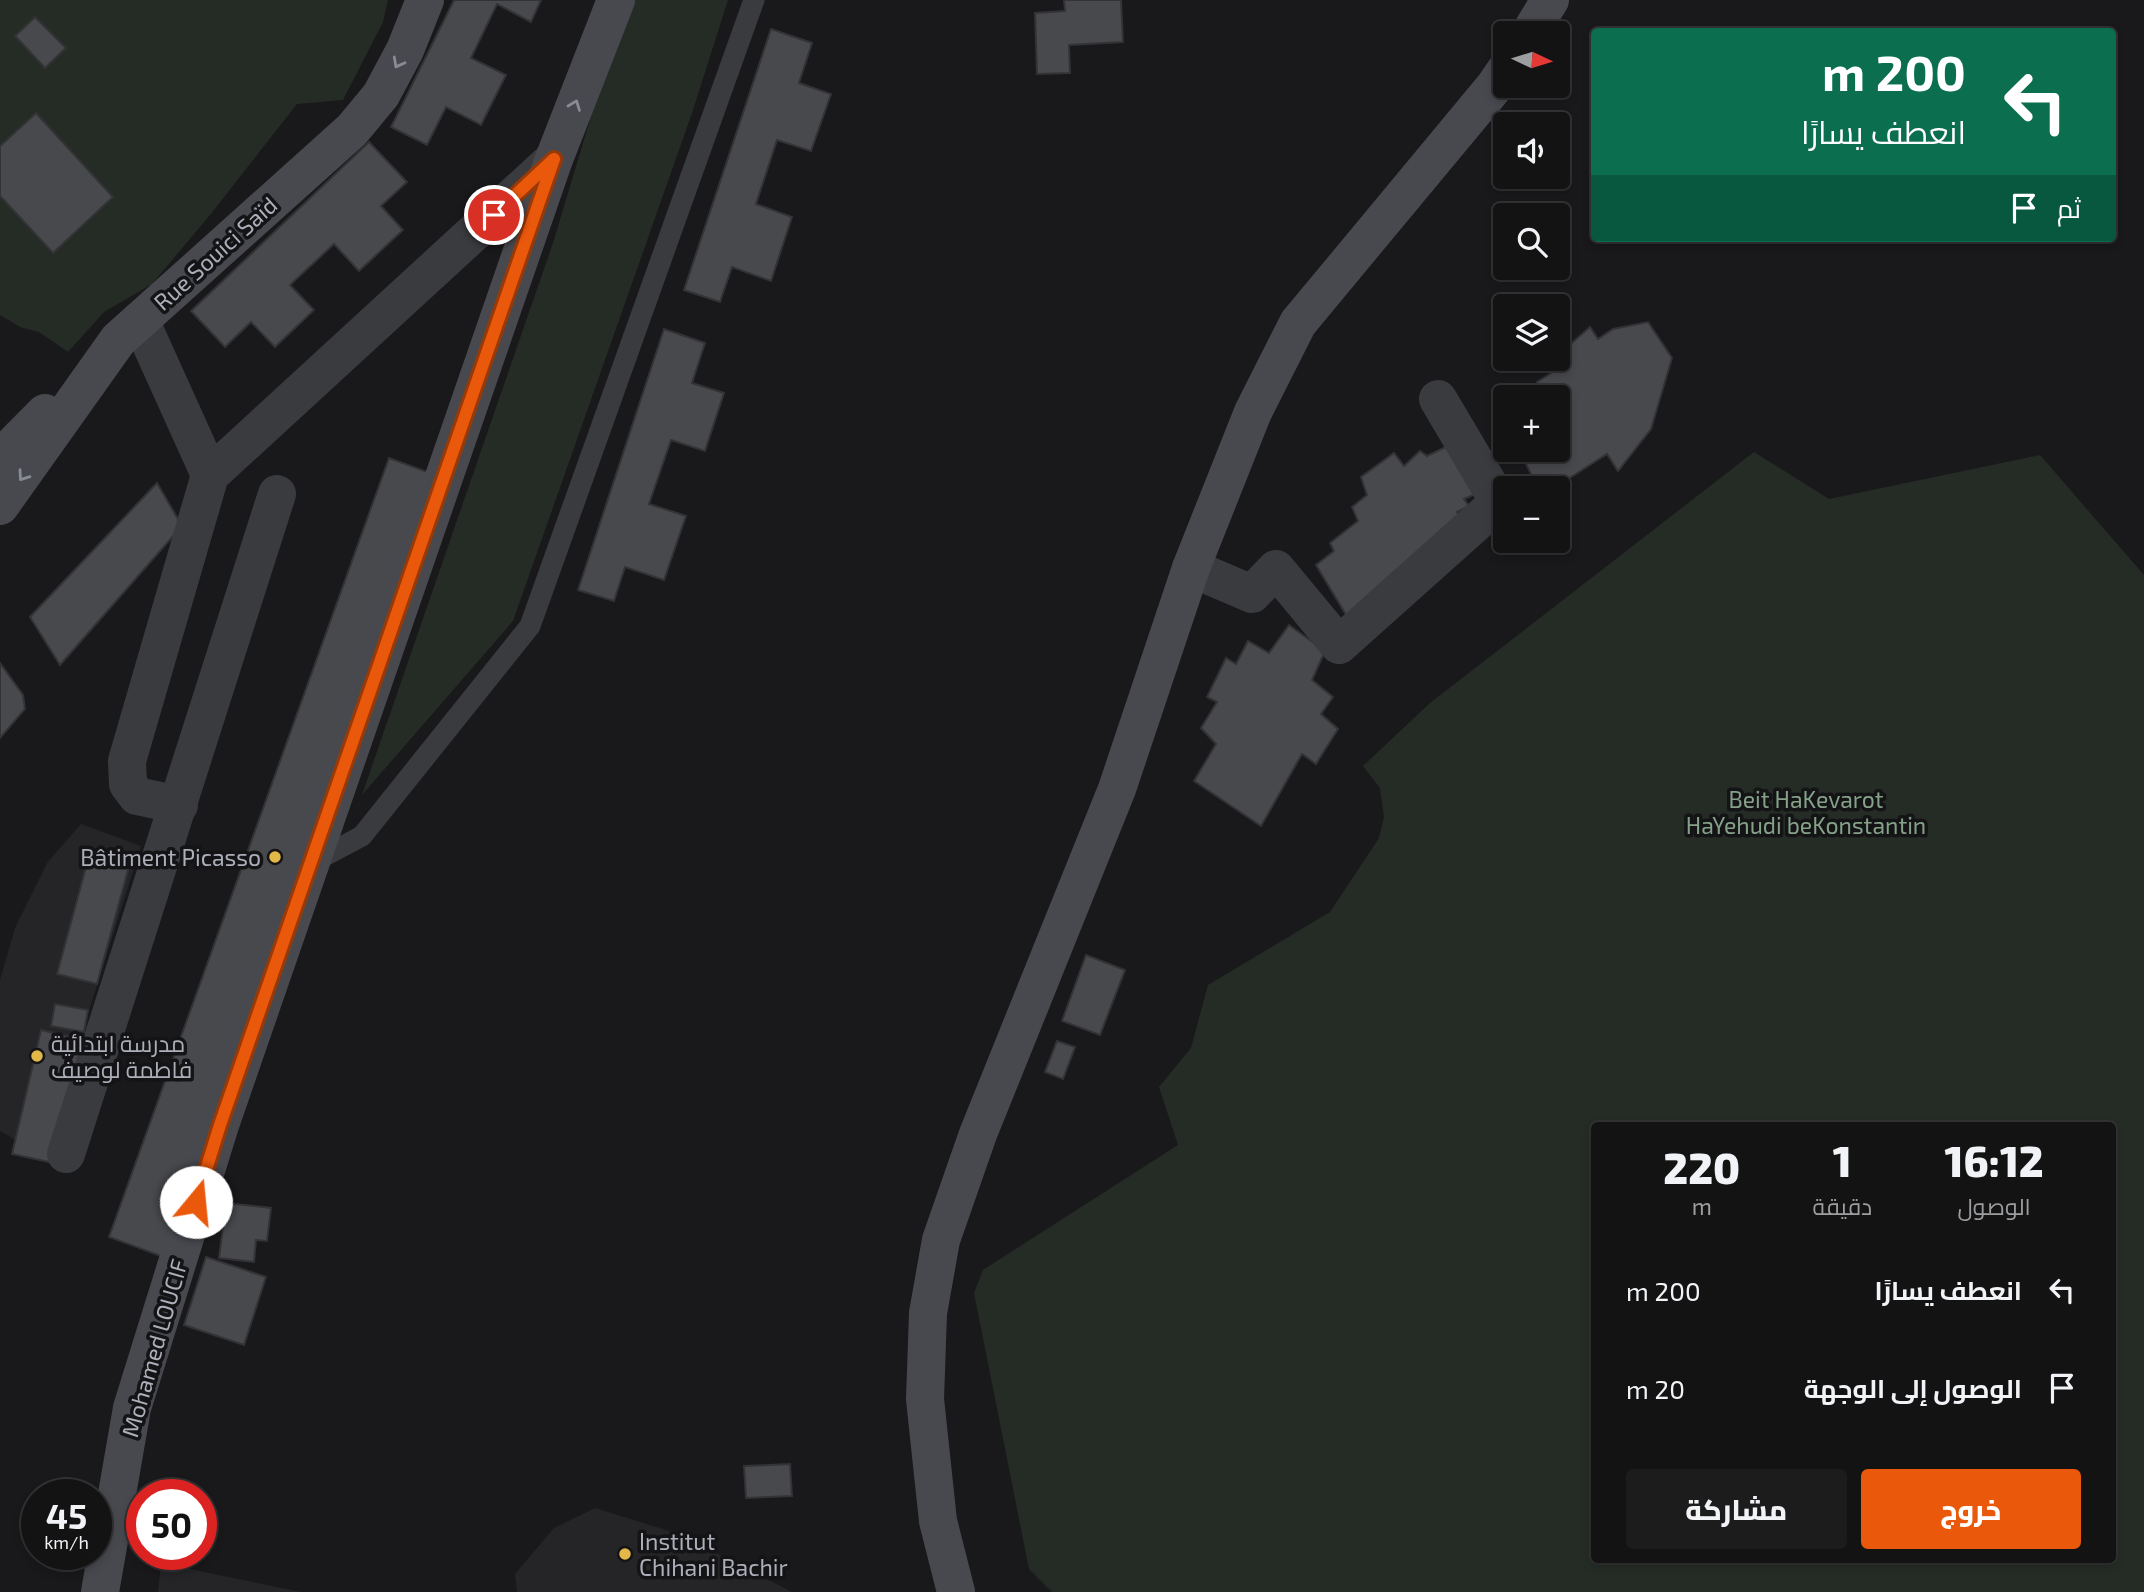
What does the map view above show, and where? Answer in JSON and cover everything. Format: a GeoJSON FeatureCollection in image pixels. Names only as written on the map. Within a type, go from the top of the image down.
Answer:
{"type":"FeatureCollection","features":[{"type":"Feature","properties":{"kind":"main road","name":"Rue Souici Saïd"},"geometry":{"type":"LineString","coordinates":[[0,506],[129,330],[352,130],[381,95],[405,50],[425,0]]}},
{"type":"Feature","properties":{"kind":"main road","name":"Mohamed LOUCIF"},"geometry":{"type":"LineString","coordinates":[[100,1592],[132,1408],[220,1125],[554,159],[617,0]]}},
{"type":"Feature","properties":{"kind":"main road"},"geometry":{"type":"LineString","coordinates":[[1537,21],[1550,0]]}},
{"type":"Feature","properties":{"kind":"main road"},"geometry":{"type":"LineString","coordinates":[[956,1592],[937,1521],[925,1399],[928,1313],[941,1240],[978,1134],[1117,789],[1191,568],[1253,412],[1298,323],[1493,88]]}},
{"type":"Feature","properties":{"kind":"main road"},"geometry":{"type":"LineString","coordinates":[[0,458],[129,330]]}},
{"type":"Feature","properties":{"kind":"street"},"geometry":{"type":"LineString","coordinates":[[179,805],[137,796],[128,784],[127,761],[210,475],[554,159]]}},
{"type":"Feature","properties":{"kind":"street"},"geometry":{"type":"LineString","coordinates":[[129,330],[210,475]]}},
{"type":"Feature","properties":{"kind":"street"},"geometry":{"type":"LineString","coordinates":[[1191,568],[1251,594],[1276,569],[1339,645],[1499,502],[1438,399]]}},
{"type":"Feature","properties":{"kind":"street"},"geometry":{"type":"LineString","coordinates":[[66,1154],[277,494]]}},
{"type":"Feature","properties":{"kind":"lane"},"geometry":{"type":"LineString","coordinates":[[311,863],[362,836],[530,626],[754,0]]}},
{"type":"Feature","properties":{"kind":"shaded area","name":"مدرسة ابتدائية فاطمة لوصيف"},"geometry":{"type":"Polygon","coordinates":[[[81,824],[141,846],[43,1156],[0,1131],[0,980],[15,928],[47,863],[81,824]]]}},
{"type":"Feature","properties":{"kind":"shaded area","name":"Institut Chihani Bachir"},"geometry":{"type":"Polygon","coordinates":[[[595,1508],[679,1534],[792,1592],[517,1592],[515,1574],[554,1528],[595,1508]]]}},
{"type":"Feature","properties":{"kind":"shaded area"},"geometry":{"type":"Polygon","coordinates":[[[160,1570],[195,1570],[301,1592],[158,1592],[160,1570]]]}},
{"type":"Feature","properties":{"kind":"green space"},"geometry":{"type":"Polygon","coordinates":[[[0,0],[388,0],[383,22],[343,100],[297,104],[152,284],[104,312],[68,352],[39,332],[20,327],[0,315],[0,0]]]}},
{"type":"Feature","properties":{"kind":"green space"},"geometry":{"type":"Polygon","coordinates":[[[626,0],[728,0],[692,113],[513,621],[362,795],[553,243],[626,0]]]}},
{"type":"Feature","properties":{"kind":"green space","name":"Beit HaKevarot HaYehudi beKonstantin"},"geometry":{"type":"Polygon","coordinates":[[[1754,452],[1829,499],[2040,455],[2144,575],[2144,1592],[1052,1592],[1029,1569],[974,1293],[983,1270],[1178,1145],[1159,1087],[1191,1048],[1208,985],[1330,912],[1379,838],[1384,817],[1380,788],[1363,766],[1430,703],[1754,452]]]}},
{"type":"Feature","properties":{"kind":"building"},"geometry":{"type":"Polygon","coordinates":[[[454,0],[541,0],[531,22],[497,4],[471,58],[506,75],[481,125],[446,107],[427,145],[391,127],[454,0]]]}},
{"type":"Feature","properties":{"kind":"building"},"geometry":{"type":"Polygon","coordinates":[[[1064,0],[1121,0],[1123,42],[1069,45],[1070,73],[1037,74],[1035,13],[1065,11],[1064,0]]]}},
{"type":"Feature","properties":{"kind":"building"},"geometry":{"type":"Polygon","coordinates":[[[35,17],[66,48],[45,68],[15,36],[35,17]]]}},
{"type":"Feature","properties":{"kind":"building"},"geometry":{"type":"Polygon","coordinates":[[[771,29],[812,43],[799,83],[831,94],[811,151],[777,140],[756,204],[792,217],[771,281],[732,267],[720,302],[684,290],[771,29]]]}},
{"type":"Feature","properties":{"kind":"building"},"geometry":{"type":"Polygon","coordinates":[[[36,113],[113,197],[53,253],[0,196],[0,146],[36,113]]]}},
{"type":"Feature","properties":{"kind":"building"},"geometry":{"type":"Polygon","coordinates":[[[369,142],[407,182],[381,206],[403,230],[359,271],[334,244],[290,285],[314,310],[275,347],[251,322],[225,347],[191,311],[369,142]]]}},
{"type":"Feature","properties":{"kind":"building"},"geometry":{"type":"Polygon","coordinates":[[[1648,322],[1672,358],[1651,429],[1618,471],[1607,454],[1570,478],[1532,476],[1525,462],[1570,462],[1570,385],[1539,385],[1537,382],[1554,371],[1570,371],[1570,344],[1590,327],[1598,339],[1613,329],[1648,322]]]}},
{"type":"Feature","properties":{"kind":"building"},"geometry":{"type":"Polygon","coordinates":[[[664,329],[705,343],[692,383],[724,393],[705,451],[671,440],[649,504],[686,516],[664,580],[625,567],[614,601],[578,590],[664,329]]]}},
{"type":"Feature","properties":{"kind":"building"},"geometry":{"type":"Polygon","coordinates":[[[1454,443],[1478,493],[1464,499],[1469,506],[1457,512],[1474,541],[1351,623],[1316,565],[1334,551],[1330,543],[1358,521],[1352,507],[1367,495],[1361,477],[1394,453],[1404,466],[1420,451],[1427,456],[1454,443]]]}},
{"type":"Feature","properties":{"kind":"building","name":"Bâtiment Picasso"},"geometry":{"type":"Polygon","coordinates":[[[389,458],[441,477],[161,1256],[109,1237],[389,458]]]}},
{"type":"Feature","properties":{"kind":"building"},"geometry":{"type":"Polygon","coordinates":[[[157,483],[182,526],[60,665],[30,617],[157,483]]]}},
{"type":"Feature","properties":{"kind":"building"},"geometry":{"type":"Polygon","coordinates":[[[1289,625],[1325,651],[1312,680],[1333,697],[1321,714],[1338,729],[1316,764],[1302,754],[1261,826],[1194,781],[1216,744],[1201,728],[1217,702],[1207,697],[1226,658],[1236,664],[1248,641],[1269,653],[1289,625]]]}},
{"type":"Feature","properties":{"kind":"building"},"geometry":{"type":"Polygon","coordinates":[[[0,663],[23,695],[25,709],[0,738],[0,663]]]}},
{"type":"Feature","properties":{"kind":"building"},"geometry":{"type":"Polygon","coordinates":[[[90,852],[130,863],[97,984],[57,974],[90,852]]]}},
{"type":"Feature","properties":{"kind":"building"},"geometry":{"type":"Polygon","coordinates":[[[1086,955],[1125,970],[1100,1035],[1062,1021],[1086,955]]]}},
{"type":"Feature","properties":{"kind":"building"},"geometry":{"type":"Polygon","coordinates":[[[55,1004],[88,1010],[84,1032],[51,1026],[55,1004]]]}},
{"type":"Feature","properties":{"kind":"building"},"geometry":{"type":"Polygon","coordinates":[[[41,1030],[84,1040],[54,1163],[12,1154],[41,1030]]]}},
{"type":"Feature","properties":{"kind":"building"},"geometry":{"type":"Polygon","coordinates":[[[1057,1041],[1075,1047],[1063,1079],[1045,1072],[1057,1041]]]}},
{"type":"Feature","properties":{"kind":"building"},"geometry":{"type":"Polygon","coordinates":[[[226,1203],[271,1208],[267,1241],[256,1240],[254,1262],[219,1258],[226,1203]]]}},
{"type":"Feature","properties":{"kind":"building"},"geometry":{"type":"Polygon","coordinates":[[[206,1257],[266,1277],[244,1345],[184,1325],[206,1257]]]}},
{"type":"Feature","properties":{"kind":"building"},"geometry":{"type":"Polygon","coordinates":[[[790,1464],[792,1496],[746,1498],[744,1466],[790,1464]]]}},
{"type":"Feature","properties":{"kind":"place","name":"Bâtiment Picasso"},"geometry":{"type":"Point","coordinates":[275,857]}},
{"type":"Feature","properties":{"kind":"place","name":"مدرسة ابتدائية فاطمة لوصيف"},"geometry":{"type":"Point","coordinates":[37,1056]}},
{"type":"Feature","properties":{"kind":"place","name":"Institut Chihani Bachir"},"geometry":{"type":"Point","coordinates":[625,1554]}},
{"type":"Feature","properties":{"kind":"route"},"geometry":{"type":"LineString","coordinates":[[196,1202],[220,1125],[554,159],[494,215]]}}]}
